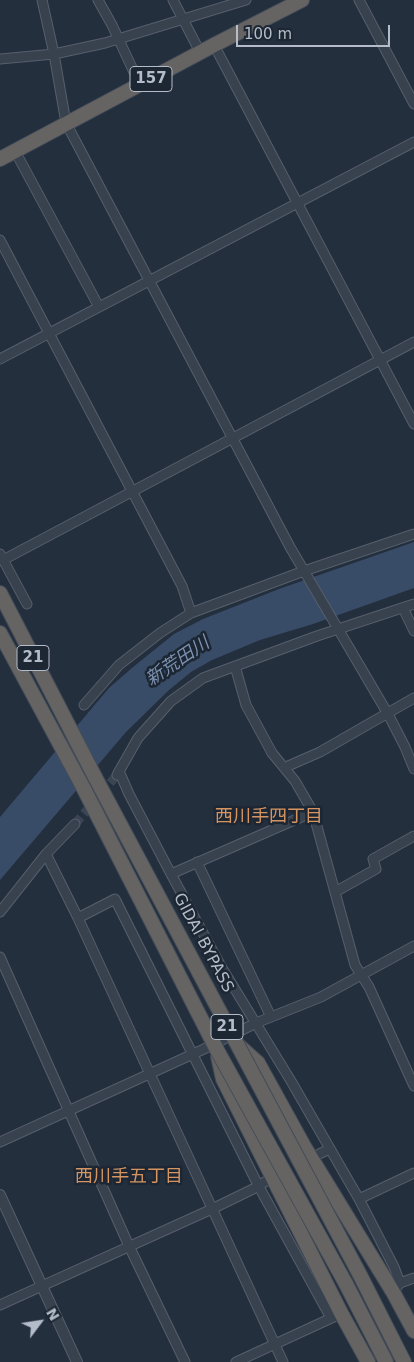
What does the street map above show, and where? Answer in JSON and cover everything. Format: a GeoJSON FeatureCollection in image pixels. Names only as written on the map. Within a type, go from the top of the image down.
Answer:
{"type":"FeatureCollection","features":[{"type":"Feature","properties":{"kind":"highway","name":"157"},"geometry":{"type":"LineString","coordinates":[[0,159],[200,52],[302,0]]}},
{"type":"Feature","properties":{"kind":"highway","name":"GIDAI BYPASS"},"geometry":{"type":"LineString","coordinates":[[0,593],[66,722],[404,1362]]}},
{"type":"Feature","properties":{"kind":"highway","name":"21"},"geometry":{"type":"LineString","coordinates":[[0,633],[84,789],[217,1050],[346,1284],[386,1362]]}},
{"type":"Feature","properties":{"kind":"highway","name":"21"},"geometry":{"type":"LineString","coordinates":[[234,1041],[258,1063],[305,1148],[397,1288],[414,1331]]}},
{"type":"Feature","properties":{"kind":"highway","name":"21"},"geometry":{"type":"LineString","coordinates":[[217,1050],[223,1079],[336,1316],[368,1362]]}},
{"type":"Feature","properties":{"kind":"street"},"geometry":{"type":"LineString","coordinates":[[42,0],[66,123],[305,574],[388,714],[414,769]]}},
{"type":"Feature","properties":{"kind":"street"},"geometry":{"type":"LineString","coordinates":[[98,0],[112,24],[140,84]]}},
{"type":"Feature","properties":{"kind":"street"},"geometry":{"type":"LineString","coordinates":[[173,0],[200,52]]}},
{"type":"Feature","properties":{"kind":"street"},"geometry":{"type":"LineString","coordinates":[[0,59],[54,54],[118,39],[246,0]]}},
{"type":"Feature","properties":{"kind":"street"},"geometry":{"type":"LineString","coordinates":[[359,0],[414,104]]}},
{"type":"Feature","properties":{"kind":"street"},"geometry":{"type":"LineString","coordinates":[[214,45],[414,424]]}},
{"type":"Feature","properties":{"kind":"street"},"geometry":{"type":"LineString","coordinates":[[0,359],[414,142]]}},
{"type":"Feature","properties":{"kind":"street"},"geometry":{"type":"LineString","coordinates":[[15,151],[99,307]]}},
{"type":"Feature","properties":{"kind":"street"},"geometry":{"type":"LineString","coordinates":[[0,240],[182,586],[191,613]]}},
{"type":"Feature","properties":{"kind":"street"},"geometry":{"type":"LineString","coordinates":[[27,604],[2,557],[132,491],[414,342]]}},
{"type":"Feature","properties":{"kind":"street"},"geometry":{"type":"LineString","coordinates":[[84,705],[119,665],[160,633],[191,613],[414,534]]}},
{"type":"Feature","properties":{"kind":"street"},"geometry":{"type":"LineString","coordinates":[[414,604],[202,678],[171,700],[138,738],[118,773],[170,874],[222,968],[359,1199],[394,1267],[397,1288],[414,1278]]}},
{"type":"Feature","properties":{"kind":"street"},"geometry":{"type":"LineString","coordinates":[[403,608],[414,631]]}},
{"type":"Feature","properties":{"kind":"street"},"geometry":{"type":"LineString","coordinates":[[235,666],[246,705],[272,753],[295,781],[313,812],[356,965],[369,987],[414,1086]]}},
{"type":"Feature","properties":{"kind":"street"},"geometry":{"type":"LineString","coordinates":[[285,769],[320,752],[414,698]]}},
{"type":"Feature","properties":{"kind":"street"},"geometry":{"type":"LineString","coordinates":[[170,874],[313,812]]}},
{"type":"Feature","properties":{"kind":"street"},"geometry":{"type":"LineString","coordinates":[[0,912],[46,854],[76,824]]}},
{"type":"Feature","properties":{"kind":"street"},"geometry":{"type":"LineString","coordinates":[[334,892],[376,869],[373,859],[414,836]]}},
{"type":"Feature","properties":{"kind":"street"},"geometry":{"type":"LineString","coordinates":[[46,854],[78,918],[283,1362]]}},
{"type":"Feature","properties":{"kind":"street"},"geometry":{"type":"LineString","coordinates":[[197,862],[271,1017]]}},
{"type":"Feature","properties":{"kind":"street"},"geometry":{"type":"LineString","coordinates":[[78,918],[115,899],[258,1185],[336,1316],[236,1362]]}},
{"type":"Feature","properties":{"kind":"street"},"geometry":{"type":"LineString","coordinates":[[0,1142],[193,1054],[256,1023],[321,996],[414,946]]}},
{"type":"Feature","properties":{"kind":"street"},"geometry":{"type":"LineString","coordinates":[[0,957],[129,1246],[185,1362]]}},
{"type":"Feature","properties":{"kind":"street"},"geometry":{"type":"LineString","coordinates":[[319,1154],[330,1149]]}},
{"type":"Feature","properties":{"kind":"street"},"geometry":{"type":"LineString","coordinates":[[359,1199],[414,1173]]}},
{"type":"Feature","properties":{"kind":"street"},"geometry":{"type":"LineString","coordinates":[[0,1305],[212,1209],[268,1180]]}},
{"type":"Feature","properties":{"kind":"street"},"geometry":{"type":"LineString","coordinates":[[0,1195],[77,1362]]}},
{"type":"Feature","properties":{"kind":"water","name":"新荒田川"},"geometry":{"type":"Polygon","coordinates":[[[414,542],[414,588],[313,624],[260,640],[212,660],[191,672],[169,690],[126,732],[0,880],[0,817],[109,688],[132,668],[174,634],[203,619],[279,589],[414,542]]]}},
{"type":"Feature","properties":{"kind":"tunnel"},"geometry":{"type":"LineString","coordinates":[[75,824],[117,775]]}},
{"type":"Feature","properties":{"kind":"district","name":"西川手四丁目"},"geometry":{"type":"Point","coordinates":[269,817]}},
{"type":"Feature","properties":{"kind":"district","name":"西川手五丁目"},"geometry":{"type":"Point","coordinates":[129,1177]}}]}
